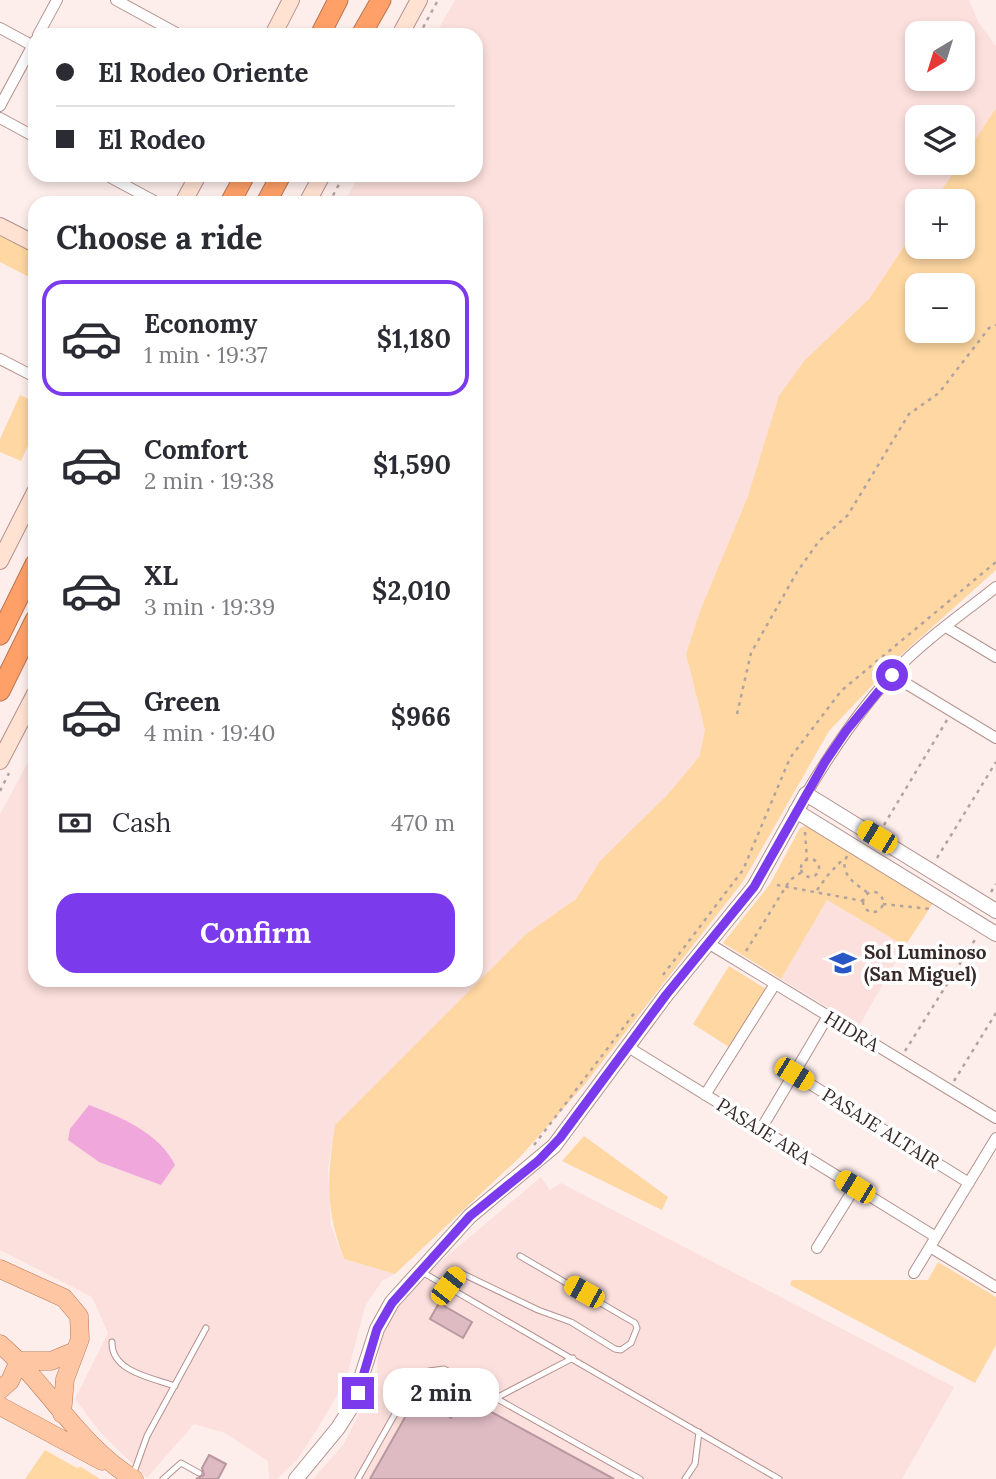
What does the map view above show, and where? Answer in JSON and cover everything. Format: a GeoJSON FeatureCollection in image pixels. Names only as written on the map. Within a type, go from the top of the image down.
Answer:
{"type":"FeatureCollection","features":[{"type":"Feature","properties":{"kind":"highway"},"geometry":{"type":"LineString","coordinates":[[324,28],[338,0]]}},
{"type":"Feature","properties":{"kind":"highway"},"geometry":{"type":"LineString","coordinates":[[365,28],[381,0]]}},
{"type":"Feature","properties":{"kind":"highway"},"geometry":{"type":"LineString","coordinates":[[0,635],[28,578]]}},
{"type":"Feature","properties":{"kind":"highway"},"geometry":{"type":"LineString","coordinates":[[0,691],[28,635]]}},
{"type":"Feature","properties":{"kind":"main road"},"geometry":{"type":"LineString","coordinates":[[404,28],[419,0]]}},
{"type":"Feature","properties":{"kind":"main road"},"geometry":{"type":"LineString","coordinates":[[276,28],[289,1]]}},
{"type":"Feature","properties":{"kind":"main road"},"geometry":{"type":"LineString","coordinates":[[0,226],[28,240]]}},
{"type":"Feature","properties":{"kind":"main road"},"geometry":{"type":"LineString","coordinates":[[0,561],[28,506]]}},
{"type":"Feature","properties":{"kind":"main road"},"geometry":{"type":"LineString","coordinates":[[0,761],[28,707]]}},
{"type":"Feature","properties":{"kind":"main road"},"geometry":{"type":"LineString","coordinates":[[0,1269],[71,1304],[81,1324],[80,1339],[65,1379],[62,1414]]}},
{"type":"Feature","properties":{"kind":"main road"},"geometry":{"type":"LineString","coordinates":[[0,1344],[19,1361],[62,1414],[114,1466]]}},
{"type":"Feature","properties":{"kind":"main road"},"geometry":{"type":"LineString","coordinates":[[19,1361],[51,1361],[75,1351]]}},
{"type":"Feature","properties":{"kind":"main road"},"geometry":{"type":"LineString","coordinates":[[0,1390],[10,1381],[19,1361]]}},
{"type":"Feature","properties":{"kind":"main road"},"geometry":{"type":"LineString","coordinates":[[0,1406],[133,1478]]}},
{"type":"Feature","properties":{"kind":"street"},"geometry":{"type":"LineString","coordinates":[[42,28],[57,0]]}},
{"type":"Feature","properties":{"kind":"street"},"geometry":{"type":"LineString","coordinates":[[116,0],[167,28]]}},
{"type":"Feature","properties":{"kind":"street"},"geometry":{"type":"LineString","coordinates":[[0,28],[28,42]]}},
{"type":"Feature","properties":{"kind":"street"},"geometry":{"type":"LineString","coordinates":[[0,106],[28,56]]}},
{"type":"Feature","properties":{"kind":"street"},"geometry":{"type":"LineString","coordinates":[[0,118],[28,133]]}},
{"type":"Feature","properties":{"kind":"street"},"geometry":{"type":"LineString","coordinates":[[119,182],[145,196]]}},
{"type":"Feature","properties":{"kind":"street"},"geometry":{"type":"LineString","coordinates":[[0,359],[28,373]]}},
{"type":"Feature","properties":{"kind":"street"},"geometry":{"type":"LineString","coordinates":[[296,1479],[345,1417],[358,1393],[377,1329],[392,1303],[419,1270],[482,1205],[546,1154],[754,887],[806,794],[846,731],[892,675],[996,587]]}},
{"type":"Feature","properties":{"kind":"street"},"geometry":{"type":"LineString","coordinates":[[946,627],[996,657]]}},
{"type":"Feature","properties":{"kind":"street"},"geometry":{"type":"LineString","coordinates":[[892,675],[996,738]]}},
{"type":"Feature","properties":{"kind":"street"},"geometry":{"type":"LineString","coordinates":[[806,794],[996,911]]}},
{"type":"Feature","properties":{"kind":"street"},"geometry":{"type":"LineString","coordinates":[[796,811],[991,938]]}},
{"type":"Feature","properties":{"kind":"street","name":"HIDRA"},"geometry":{"type":"LineString","coordinates":[[708,943],[996,1118]]}},
{"type":"Feature","properties":{"kind":"street"},"geometry":{"type":"LineString","coordinates":[[705,1095],[775,984]]}},
{"type":"Feature","properties":{"kind":"street"},"geometry":{"type":"LineString","coordinates":[[761,1129],[828,1016]]}},
{"type":"Feature","properties":{"kind":"street","name":"PASAJE ARA"},"geometry":{"type":"LineString","coordinates":[[628,1047],[936,1237]]}},
{"type":"Feature","properties":{"kind":"street","name":"PASAJE ALTAIR"},"geometry":{"type":"LineString","coordinates":[[794,1074],[969,1183]]}},
{"type":"Feature","properties":{"kind":"street"},"geometry":{"type":"LineString","coordinates":[[914,1273],[996,1138]]}},
{"type":"Feature","properties":{"kind":"street"},"geometry":{"type":"LineString","coordinates":[[817,1248],[855,1187]]}},
{"type":"Feature","properties":{"kind":"street"},"geometry":{"type":"LineString","coordinates":[[930,1247],[996,1287]]}},
{"type":"Feature","properties":{"kind":"lane"},"geometry":{"type":"LineString","coordinates":[[448,1286],[459,1272],[538,1310],[571,1322],[615,1349],[621,1350],[631,1343],[637,1328],[630,1319],[520,1256]]}},
{"type":"Feature","properties":{"kind":"lane"},"geometry":{"type":"LineString","coordinates":[[419,1270],[779,1479]]}},
{"type":"Feature","properties":{"kind":"lane"},"geometry":{"type":"LineString","coordinates":[[133,1478],[147,1436],[206,1328]]}},
{"type":"Feature","properties":{"kind":"lane"},"geometry":{"type":"LineString","coordinates":[[112,1342],[116,1360],[124,1367],[175,1386]]}},
{"type":"Feature","properties":{"kind":"lane"},"geometry":{"type":"LineString","coordinates":[[498,1397],[573,1358]]}},
{"type":"Feature","properties":{"kind":"lane"},"geometry":{"type":"LineString","coordinates":[[358,1479],[412,1384],[422,1374],[444,1368],[640,1479]]}},
{"type":"Feature","properties":{"kind":"lane"},"geometry":{"type":"LineString","coordinates":[[685,1479],[695,1464],[699,1432]]}},
{"type":"Feature","properties":{"kind":"lane"},"geometry":{"type":"LineString","coordinates":[[163,1479],[181,1463],[199,1474]]}},
{"type":"Feature","properties":{"kind":"path"},"geometry":{"type":"LineString","coordinates":[[423,28],[438,0]]}},
{"type":"Feature","properties":{"kind":"path"},"geometry":{"type":"LineString","coordinates":[[737,713],[751,653],[797,572],[819,541],[848,515],[909,414],[939,393],[989,328],[996,325]]}},
{"type":"Feature","properties":{"kind":"path"},"geometry":{"type":"LineString","coordinates":[[660,979],[743,870],[790,758],[841,691],[996,562]]}},
{"type":"Feature","properties":{"kind":"path"},"geometry":{"type":"LineString","coordinates":[[877,837],[951,712]]}},
{"type":"Feature","properties":{"kind":"path"},"geometry":{"type":"LineString","coordinates":[[929,870],[996,762]]}},
{"type":"Feature","properties":{"kind":"path"},"geometry":{"type":"LineString","coordinates":[[805,831],[807,860],[801,866],[802,872],[810,877],[819,872],[828,875]]}},
{"type":"Feature","properties":{"kind":"path"},"geometry":{"type":"LineString","coordinates":[[817,890],[847,856],[844,865],[847,875],[868,893],[880,895],[883,904]]}},
{"type":"Feature","properties":{"kind":"path"},"geometry":{"type":"LineString","coordinates":[[807,860],[816,861],[819,872]]}},
{"type":"Feature","properties":{"kind":"path"},"geometry":{"type":"LineString","coordinates":[[740,962],[790,880],[802,872]]}},
{"type":"Feature","properties":{"kind":"path"},"geometry":{"type":"LineString","coordinates":[[777,885],[817,890],[863,901]]}},
{"type":"Feature","properties":{"kind":"path"},"geometry":{"type":"LineString","coordinates":[[868,893],[863,901],[864,907],[873,912],[883,904]]}},
{"type":"Feature","properties":{"kind":"path"},"geometry":{"type":"LineString","coordinates":[[883,904],[935,911]]}},
{"type":"Feature","properties":{"kind":"path"},"geometry":{"type":"LineString","coordinates":[[900,1060],[977,936],[991,938]]}},
{"type":"Feature","properties":{"kind":"path"},"geometry":{"type":"LineString","coordinates":[[529,1152],[636,1011]]}},
{"type":"Feature","properties":{"kind":"path"},"geometry":{"type":"LineString","coordinates":[[948,1090],[996,1013]]}},
{"type":"Feature","properties":{"kind":"shaded area"},"geometry":{"type":"Polygon","coordinates":[[[455,0],[969,0],[979,23],[996,46],[996,108],[975,140],[975,105],[905,105],[905,175],[952,175],[942,189],[905,189],[905,245],[869,299],[804,361],[700,611],[686,654],[705,730],[699,757],[668,794],[600,861],[576,899],[526,934],[483,977],[483,196],[348,196],[355,182],[483,182],[483,28],[439,28],[455,0]]]}},
{"type":"Feature","properties":{"kind":"shaded area"},"geometry":{"type":"Polygon","coordinates":[[[996,108],[996,570],[900,656],[829,731],[744,880],[585,1084],[520,1157],[395,1274],[344,1259],[333,1224],[329,1193],[335,1125],[473,987],[483,987],[483,977],[526,934],[576,899],[600,861],[668,794],[699,757],[705,730],[686,654],[700,611],[748,496],[779,396],[804,361],[869,299],[905,245],[905,259],[975,259],[975,189],[942,189],[952,175],[975,175],[975,140],[996,108]]]}},
{"type":"Feature","properties":{"kind":"shaded area"},"geometry":{"type":"Polygon","coordinates":[[[0,234],[28,248],[28,276],[0,262],[0,234]]]}},
{"type":"Feature","properties":{"kind":"shaded area"},"geometry":{"type":"Polygon","coordinates":[[[20,395],[28,399],[28,446],[21,461],[0,452],[0,439],[20,395]]]}},
{"type":"Feature","properties":{"kind":"shaded area"},"geometry":{"type":"Polygon","coordinates":[[[28,762],[28,987],[473,987],[335,1125],[328,1169],[331,1225],[343,1259],[395,1274],[382,1281],[365,1306],[346,1380],[297,1460],[277,1479],[269,1479],[268,1461],[225,1433],[194,1424],[147,1478],[100,1432],[75,1399],[108,1333],[92,1297],[0,1250],[0,814],[28,762]]]}},
{"type":"Feature","properties":{"kind":"shaded area"},"geometry":{"type":"Polygon","coordinates":[[[808,825],[935,900],[905,946],[827,900],[781,979],[723,943],[770,884],[800,828],[808,825]]]}},
{"type":"Feature","properties":{"kind":"shaded area","name":"Sol Luminoso (San Miguel)"},"geometry":{"type":"Polygon","coordinates":[[[827,900],[905,946],[859,1026],[781,979],[827,900]]]}},
{"type":"Feature","properties":{"kind":"shaded area"},"geometry":{"type":"Polygon","coordinates":[[[729,966],[766,989],[729,1047],[693,1024],[729,966]]]}},
{"type":"Feature","properties":{"kind":"shaded area"},"geometry":{"type":"Polygon","coordinates":[[[89,1105],[138,1128],[168,1154],[175,1165],[161,1185],[99,1162],[68,1140],[70,1129],[89,1105]]]}},
{"type":"Feature","properties":{"kind":"shaded area"},"geometry":{"type":"Polygon","coordinates":[[[584,1136],[668,1197],[662,1210],[562,1161],[584,1136]]]}},
{"type":"Feature","properties":{"kind":"shaded area"},"geometry":{"type":"Polygon","coordinates":[[[541,1177],[550,1190],[561,1183],[954,1387],[902,1479],[313,1479],[343,1445],[376,1381],[380,1333],[395,1307],[414,1284],[541,1177]]]}},
{"type":"Feature","properties":{"kind":"shaded area"},"geometry":{"type":"Polygon","coordinates":[[[938,1262],[996,1297],[996,1345],[975,1383],[790,1285],[792,1280],[928,1280],[938,1262]]]}},
{"type":"Feature","properties":{"kind":"shaded area"},"geometry":{"type":"Polygon","coordinates":[[[45,1450],[77,1468],[81,1467],[100,1479],[25,1479],[45,1450]]]}},
{"type":"Feature","properties":{"kind":"building"},"geometry":{"type":"Polygon","coordinates":[[[439,1303],[472,1322],[463,1338],[430,1319],[439,1303]]]}},
{"type":"Feature","properties":{"kind":"building"},"geometry":{"type":"Polygon","coordinates":[[[464,1397],[614,1479],[370,1479],[416,1398],[451,1418],[464,1397]]]}},
{"type":"Feature","properties":{"kind":"building"},"geometry":{"type":"Polygon","coordinates":[[[209,1455],[226,1464],[218,1479],[196,1479],[204,1475],[202,1468],[209,1455]]]}},
{"type":"Feature","properties":{"kind":"place","name":"Sol Luminoso (San Miguel)"},"geometry":{"type":"Point","coordinates":[843,963]}},
{"type":"Feature","properties":{"kind":"route"},"geometry":{"type":"LineString","coordinates":[[358,1393],[377,1329],[402,1289],[470,1216],[538,1161],[560,1138],[666,995],[754,887],[825,762],[867,703],[892,675]]}}]}
